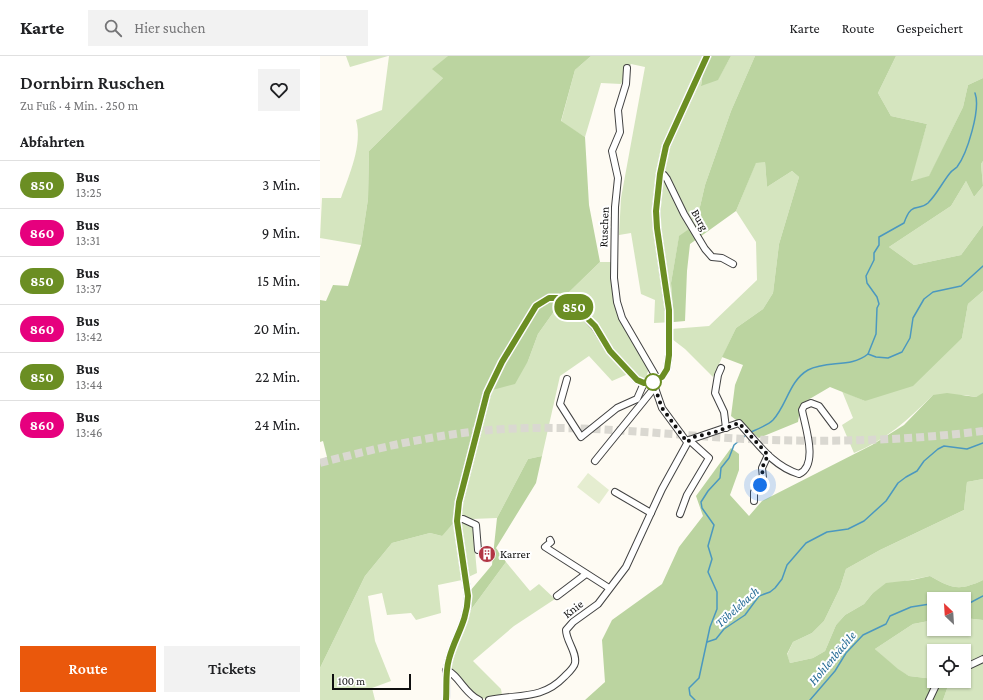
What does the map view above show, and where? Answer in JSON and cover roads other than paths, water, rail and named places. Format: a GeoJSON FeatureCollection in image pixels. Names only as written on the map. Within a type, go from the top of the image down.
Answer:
{"type":"FeatureCollection","features":[{"type":"Feature","properties":{"kind":"street"},"geometry":{"type":"LineString","coordinates":[[595,461],[667,369],[669,344],[669,305],[657,228],[656,211],[660,174],[666,146],[707,56]]}},
{"type":"Feature","properties":{"kind":"street","name":"Ruschen"},"geometry":{"type":"LineString","coordinates":[[627,68],[626,84],[618,110],[620,132],[612,151],[618,178],[615,207],[614,278],[617,302],[622,318],[655,383]]}},
{"type":"Feature","properties":{"kind":"street","name":"Burg"},"geometry":{"type":"LineString","coordinates":[[660,174],[664,175],[668,179],[684,214],[705,249],[712,257],[722,258],[733,264]]}},
{"type":"Feature","properties":{"kind":"street"},"geometry":{"type":"LineString","coordinates":[[446,700],[446,670],[452,648],[462,628],[468,606],[468,596],[457,519],[459,502],[487,393],[502,362],[531,312],[541,302],[549,298],[559,298],[579,310],[595,326],[610,351],[637,380],[644,383],[655,383]]}},
{"type":"Feature","properties":{"kind":"street"},"geometry":{"type":"LineString","coordinates":[[721,368],[718,375],[715,393],[724,412],[726,428]]}},
{"type":"Feature","properties":{"kind":"street"},"geometry":{"type":"LineString","coordinates":[[568,379],[560,404],[581,437],[617,408],[637,399],[644,383]]}},
{"type":"Feature","properties":{"kind":"street"},"geometry":{"type":"LineString","coordinates":[[655,383],[662,408],[688,441],[709,458],[687,495],[680,514]]}},
{"type":"Feature","properties":{"kind":"street"},"geometry":{"type":"LineString","coordinates":[[688,441],[739,423],[768,455],[792,472],[799,474],[807,467],[809,440],[802,410],[804,406],[811,403],[819,406],[834,426]]}},
{"type":"Feature","properties":{"kind":"street","name":"Knie"},"geometry":{"type":"LineString","coordinates":[[489,700],[539,694],[561,680],[575,663],[575,657],[566,635],[566,630],[598,604],[630,561],[651,513],[688,441]]}},
{"type":"Feature","properties":{"kind":"street"},"geometry":{"type":"LineString","coordinates":[[754,501],[754,492],[763,478],[762,468],[768,455]]}},
{"type":"Feature","properties":{"kind":"street"},"geometry":{"type":"LineString","coordinates":[[615,492],[651,513]]}},
{"type":"Feature","properties":{"kind":"street"},"geometry":{"type":"LineString","coordinates":[[457,519],[463,519],[476,525],[478,550]]}},
{"type":"Feature","properties":{"kind":"street"},"geometry":{"type":"LineString","coordinates":[[550,540],[551,542],[545,547],[609,588]]}},
{"type":"Feature","properties":{"kind":"street"},"geometry":{"type":"LineString","coordinates":[[557,596],[586,574]]}},
{"type":"Feature","properties":{"kind":"street"},"geometry":{"type":"LineString","coordinates":[[971,665],[983,659]]}},
{"type":"Feature","properties":{"kind":"street"},"geometry":{"type":"LineString","coordinates":[[446,670],[453,674],[461,685],[479,700]]}},
{"type":"Feature","properties":{"kind":"street"},"geometry":{"type":"LineString","coordinates":[[929,700],[935,688]]}},
{"type":"Feature","properties":{"kind":"waterway"},"geometry":{"type":"LineString","coordinates":[[868,354],[876,334],[877,308],[879,304],[877,297],[867,283],[866,276],[874,260],[874,253],[879,245],[879,237],[904,223],[912,209],[924,206],[928,203],[951,172],[957,167],[969,142],[975,120],[975,93]]}},
{"type":"Feature","properties":{"kind":"waterway"},"geometry":{"type":"LineString","coordinates":[[751,432],[773,420],[778,414],[796,380],[808,370],[823,365],[847,363],[868,354],[876,357],[888,358],[902,352],[910,338],[913,318],[924,299],[933,292],[961,286],[983,266]]}},
{"type":"Feature","properties":{"kind":"waterway"},"geometry":{"type":"LineString","coordinates":[[695,700],[690,695],[689,688],[699,678],[710,627],[717,609],[717,592],[708,572],[712,559],[708,546],[714,525],[702,508],[701,502],[708,491],[720,478],[721,468],[729,458],[734,445],[746,435]]}},
{"type":"Feature","properties":{"kind":"waterway","name":"Töbelebach"},"geometry":{"type":"LineString","coordinates":[[707,642],[716,639],[724,629],[745,615],[759,596],[770,592],[775,588],[782,579],[787,565],[806,543],[827,532],[848,529],[864,521],[886,501],[898,483],[917,471],[924,461],[938,449],[944,446],[967,449],[983,443]]}},
{"type":"Feature","properties":{"kind":"waterway","name":"Hohlenbächle"},"geometry":{"type":"LineString","coordinates":[[971,602],[983,596]]}},
{"type":"Feature","properties":{"kind":"waterway","name":"Hohlenbächle"},"geometry":{"type":"LineString","coordinates":[[810,700],[835,671],[846,653],[863,635],[886,624],[890,616],[911,607],[927,604]]}},
{"type":"Feature","properties":{"kind":"tunnel"},"geometry":{"type":"LineString","coordinates":[[320,463],[434,437],[504,429],[604,429],[769,440],[822,441],[876,440],[983,431]]}},
{"type":"Feature","properties":{"kind":"place","name":"Karrer"},"geometry":{"type":"Point","coordinates":[487,554]}}]}
